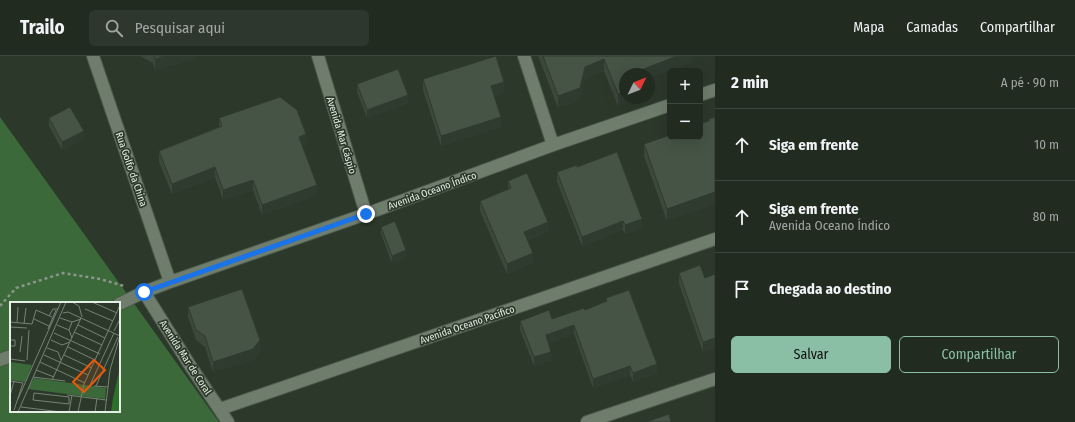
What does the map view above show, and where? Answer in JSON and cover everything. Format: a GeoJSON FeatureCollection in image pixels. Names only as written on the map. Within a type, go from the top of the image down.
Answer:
{"type":"FeatureCollection","features":[{"type":"Feature","properties":{"kind":"street","name":"Rua Golfo da China"},"geometry":{"type":"LineString","coordinates":[[93,56],[170,282]]}},
{"type":"Feature","properties":{"kind":"street","name":"Avenida Mar Cáspio"},"geometry":{"type":"LineString","coordinates":[[318,56],[366,214]]}},
{"type":"Feature","properties":{"kind":"street"},"geometry":{"type":"LineString","coordinates":[[524,56],[554,145]]}},
{"type":"Feature","properties":{"kind":"street"},"geometry":{"type":"LineString","coordinates":[[703,94],[715,90]]}},
{"type":"Feature","properties":{"kind":"street","name":"Avenida Oceano Índico"},"geometry":{"type":"LineString","coordinates":[[120,304],[170,282],[366,214],[554,145],[667,106]]}},
{"type":"Feature","properties":{"kind":"street","name":"Avenida Oceano Pacífico"},"geometry":{"type":"LineString","coordinates":[[220,409],[715,239]]}},
{"type":"Feature","properties":{"kind":"street","name":"Avenida Mar de Coral"},"geometry":{"type":"LineString","coordinates":[[144,292],[228,422]]}},
{"type":"Feature","properties":{"kind":"street"},"geometry":{"type":"LineString","coordinates":[[0,360],[10,356]]}},
{"type":"Feature","properties":{"kind":"street"},"geometry":{"type":"LineString","coordinates":[[587,422],[715,379]]}},
{"type":"Feature","properties":{"kind":"path"},"geometry":{"type":"LineString","coordinates":[[0,306],[16,288],[63,273],[100,279],[144,292]]}},
{"type":"Feature","properties":{"kind":"green space"},"geometry":{"type":"Polygon","coordinates":[[[0,117],[219,422],[0,422],[0,117]]]}},
{"type":"Feature","properties":{"kind":"building"},"geometry":{"type":"Polygon","coordinates":[[[154,56],[165,56],[155,59],[154,56]]]}},
{"type":"Feature","properties":{"kind":"building"},"geometry":{"type":"Polygon","coordinates":[[[496,56],[504,82],[491,86],[501,117],[441,136],[423,79],[496,56]]]}},
{"type":"Feature","properties":{"kind":"building"},"geometry":{"type":"Polygon","coordinates":[[[543,56],[677,56],[646,68],[619,68],[618,94],[604,59],[585,67],[580,88],[558,96],[543,56]]]}},
{"type":"Feature","properties":{"kind":"building"},"geometry":{"type":"Polygon","coordinates":[[[398,69],[408,95],[367,110],[357,84],[398,69]]]}},
{"type":"Feature","properties":{"kind":"building"},"geometry":{"type":"Polygon","coordinates":[[[280,97],[297,110],[306,134],[299,137],[317,185],[262,205],[253,180],[223,190],[215,167],[172,184],[159,151],[222,126],[219,118],[280,97]]]}},
{"type":"Feature","properties":{"kind":"building"},"geometry":{"type":"Polygon","coordinates":[[[70,107],[84,131],[62,142],[49,118],[70,107]]]}},
{"type":"Feature","properties":{"kind":"building"},"geometry":{"type":"Polygon","coordinates":[[[715,117],[715,192],[667,209],[644,144],[667,136],[667,140],[703,140],[703,123],[709,121],[709,119],[715,117]]]}},
{"type":"Feature","properties":{"kind":"building"},"geometry":{"type":"Polygon","coordinates":[[[617,152],[642,219],[625,225],[623,221],[582,237],[557,172],[577,165],[577,167],[617,152]]]}},
{"type":"Feature","properties":{"kind":"building"},"geometry":{"type":"Polygon","coordinates":[[[527,173],[548,222],[524,232],[533,253],[507,264],[480,201],[511,188],[508,181],[527,173]]]}},
{"type":"Feature","properties":{"kind":"building"},"geometry":{"type":"Polygon","coordinates":[[[395,221],[406,250],[392,256],[381,227],[395,221]]]}},
{"type":"Feature","properties":{"kind":"building"},"geometry":{"type":"Polygon","coordinates":[[[700,265],[705,278],[715,274],[715,338],[703,342],[679,273],[700,265]]]}},
{"type":"Feature","properties":{"kind":"building"},"geometry":{"type":"Polygon","coordinates":[[[242,289],[260,340],[253,349],[213,362],[205,336],[196,330],[188,307],[242,289]]]}},
{"type":"Feature","properties":{"kind":"building"},"geometry":{"type":"Polygon","coordinates":[[[629,290],[657,364],[633,373],[630,366],[593,379],[574,325],[546,335],[551,352],[534,357],[520,321],[549,310],[552,319],[584,308],[585,310],[607,301],[606,298],[629,290]]]}},
{"type":"Feature","properties":{"kind":"building"},"geometry":{"type":"Polygon","coordinates":[[[669,414],[671,422],[646,422],[669,414]]]}},
{"type":"Feature","properties":{"kind":"route"},"geometry":{"type":"LineString","coordinates":[[144,292],[366,214]]}}]}
